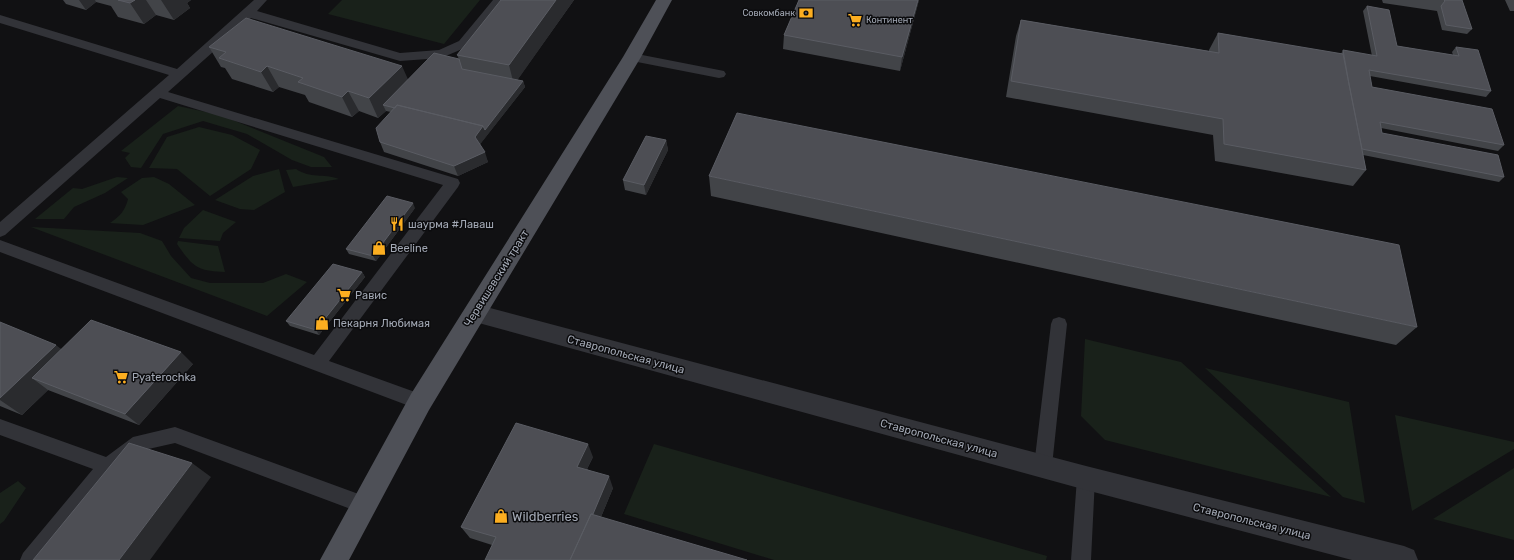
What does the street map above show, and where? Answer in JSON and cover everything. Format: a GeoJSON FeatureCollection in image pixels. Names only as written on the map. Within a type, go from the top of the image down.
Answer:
{"type":"FeatureCollection","features":[{"type":"Feature","properties":{"kind":"main road","name":"Червишевский тракт"},"geometry":{"type":"LineString","coordinates":[[334,560],[420,402],[632,57],[664,0]]}},
{"type":"Feature","properties":{"kind":"street","name":"Ставропольская улица"},"geometry":{"type":"LineString","coordinates":[[475,313],[1086,478],[1404,560]]}},
{"type":"Feature","properties":{"kind":"lane"},"geometry":{"type":"LineString","coordinates":[[0,231],[249,13],[261,0]]}},
{"type":"Feature","properties":{"kind":"lane"},"geometry":{"type":"LineString","coordinates":[[249,13],[400,57],[441,54],[463,44],[499,0]]}},
{"type":"Feature","properties":{"kind":"lane"},"geometry":{"type":"LineString","coordinates":[[0,19],[179,74]]}},
{"type":"Feature","properties":{"kind":"lane"},"geometry":{"type":"LineString","coordinates":[[632,57],[719,74]]}},
{"type":"Feature","properties":{"kind":"lane"},"geometry":{"type":"LineString","coordinates":[[158,93],[453,183],[318,364]]}},
{"type":"Feature","properties":{"kind":"lane"},"geometry":{"type":"LineString","coordinates":[[0,246],[420,402]]}},
{"type":"Feature","properties":{"kind":"lane"},"geometry":{"type":"LineString","coordinates":[[1043,466],[1059,324]]}},
{"type":"Feature","properties":{"kind":"lane"},"geometry":{"type":"LineString","coordinates":[[0,427],[108,466]]}},
{"type":"Feature","properties":{"kind":"lane"},"geometry":{"type":"LineString","coordinates":[[30,560],[108,466],[139,443],[175,435],[364,505]]}},
{"type":"Feature","properties":{"kind":"lane"},"geometry":{"type":"LineString","coordinates":[[1081,560],[1086,478]]}},
{"type":"Feature","properties":{"kind":"shaded area"},"geometry":{"type":"Polygon","coordinates":[[[342,0],[480,0],[444,44],[328,14],[342,0]]]}},
{"type":"Feature","properties":{"kind":"shaded area"},"geometry":{"type":"Polygon","coordinates":[[[178,106],[220,115],[324,157],[332,167],[311,167],[292,160],[247,134],[203,121],[163,134],[141,168],[131,167],[125,158],[130,153],[121,151],[178,106]]]}},
{"type":"Feature","properties":{"kind":"shaded area"},"geometry":{"type":"Polygon","coordinates":[[[199,127],[232,135],[260,150],[251,169],[210,196],[177,169],[149,168],[167,137],[199,127]]]}},
{"type":"Feature","properties":{"kind":"shaded area"},"geometry":{"type":"Polygon","coordinates":[[[279,169],[285,192],[254,210],[240,209],[215,200],[253,176],[279,169]]]}},
{"type":"Feature","properties":{"kind":"shaded area"},"geometry":{"type":"Polygon","coordinates":[[[296,169],[307,174],[328,176],[339,179],[293,187],[286,170],[296,169]]]}},
{"type":"Feature","properties":{"kind":"shaded area"},"geometry":{"type":"Polygon","coordinates":[[[117,177],[128,178],[105,193],[74,207],[64,219],[35,219],[73,188],[82,189],[117,177]]]}},
{"type":"Feature","properties":{"kind":"shaded area"},"geometry":{"type":"Polygon","coordinates":[[[154,177],[169,184],[195,205],[143,225],[110,223],[122,213],[127,203],[128,199],[121,192],[142,178],[154,177]]]}},
{"type":"Feature","properties":{"kind":"shaded area"},"geometry":{"type":"Polygon","coordinates":[[[203,210],[236,222],[223,233],[220,241],[179,238],[184,228],[203,210]]]}},
{"type":"Feature","properties":{"kind":"shaded area"},"geometry":{"type":"Polygon","coordinates":[[[31,227],[140,233],[162,241],[171,256],[191,278],[210,283],[263,283],[286,274],[307,282],[267,316],[31,227]]]}},
{"type":"Feature","properties":{"kind":"shaded area"},"geometry":{"type":"Polygon","coordinates":[[[178,241],[218,246],[225,272],[202,269],[196,266],[187,258],[177,244],[178,241]]]}},
{"type":"Feature","properties":{"kind":"shaded area"},"geometry":{"type":"Polygon","coordinates":[[[1085,339],[1181,362],[1331,497],[1105,440],[1081,416],[1085,339]]]}},
{"type":"Feature","properties":{"kind":"shaded area"},"geometry":{"type":"Polygon","coordinates":[[[1205,368],[1349,402],[1365,503],[1343,497],[1205,368]]]}},
{"type":"Feature","properties":{"kind":"shaded area"},"geometry":{"type":"Polygon","coordinates":[[[1395,415],[1514,442],[1514,449],[1412,511],[1395,415]]]}},
{"type":"Feature","properties":{"kind":"shaded area"},"geometry":{"type":"Polygon","coordinates":[[[654,444],[1047,556],[1046,560],[774,560],[624,514],[654,444]]]}},
{"type":"Feature","properties":{"kind":"shaded area"},"geometry":{"type":"Polygon","coordinates":[[[1514,468],[1514,540],[1433,519],[1514,468]]]}},
{"type":"Feature","properties":{"kind":"shaded area"},"geometry":{"type":"Polygon","coordinates":[[[18,481],[26,488],[4,521],[0,524],[0,493],[18,481]]]}},
{"type":"Feature","properties":{"kind":"building"},"geometry":{"type":"Polygon","coordinates":[[[118,0],[135,0],[130,3],[118,0]]]}},
{"type":"Feature","properties":{"kind":"building"},"geometry":{"type":"Polygon","coordinates":[[[501,0],[556,0],[509,65],[457,55],[501,0]]]}},
{"type":"Feature","properties":{"kind":"building","name":"Континент"},"geometry":{"type":"Polygon","coordinates":[[[799,0],[918,0],[902,57],[784,35],[799,0]]]}},
{"type":"Feature","properties":{"kind":"building"},"geometry":{"type":"Polygon","coordinates":[[[1444,0],[1462,0],[1472,29],[1446,25],[1441,6],[1445,1],[1444,0]]]}},
{"type":"Feature","properties":{"kind":"building"},"geometry":{"type":"Polygon","coordinates":[[[1367,6],[1389,10],[1397,46],[1459,56],[1456,47],[1478,50],[1491,91],[1369,70],[1372,87],[1492,109],[1504,145],[1380,122],[1382,133],[1498,155],[1504,177],[1362,149],[1343,50],[1377,56],[1367,6]]]}},
{"type":"Feature","properties":{"kind":"building"},"geometry":{"type":"Polygon","coordinates":[[[246,18],[402,66],[369,98],[348,91],[342,97],[298,82],[303,78],[267,66],[261,72],[219,58],[226,52],[209,47],[246,18]]]}},
{"type":"Feature","properties":{"kind":"building"},"geometry":{"type":"Polygon","coordinates":[[[1021,20],[1219,53],[1218,33],[1343,54],[1366,170],[1224,144],[1223,119],[1011,81],[1021,20]]]}},
{"type":"Feature","properties":{"kind":"building"},"geometry":{"type":"Polygon","coordinates":[[[434,53],[459,59],[462,69],[523,81],[485,130],[483,126],[397,105],[395,108],[383,105],[434,53]]]}},
{"type":"Feature","properties":{"kind":"building"},"geometry":{"type":"Polygon","coordinates":[[[397,105],[483,126],[475,137],[485,152],[454,166],[380,142],[376,128],[397,105]]]}},
{"type":"Feature","properties":{"kind":"building"},"geometry":{"type":"Polygon","coordinates":[[[737,113],[1399,245],[1417,327],[709,176],[737,113]]]}},
{"type":"Feature","properties":{"kind":"building"},"geometry":{"type":"Polygon","coordinates":[[[646,136],[666,140],[644,185],[623,180],[646,136]]]}},
{"type":"Feature","properties":{"kind":"building"},"geometry":{"type":"Polygon","coordinates":[[[387,196],[413,203],[373,256],[346,249],[387,196]]]}},
{"type":"Feature","properties":{"kind":"building"},"geometry":{"type":"Polygon","coordinates":[[[333,264],[362,272],[316,330],[286,321],[333,264]]]}},
{"type":"Feature","properties":{"kind":"building","name":"Pyaterochka"},"geometry":{"type":"Polygon","coordinates":[[[91,320],[181,352],[125,414],[32,378],[91,320]]]}},
{"type":"Feature","properties":{"kind":"building"},"geometry":{"type":"Polygon","coordinates":[[[0,322],[56,345],[0,398],[0,322]]]}},
{"type":"Feature","properties":{"kind":"building"},"geometry":{"type":"Polygon","coordinates":[[[516,423],[588,444],[577,467],[609,476],[593,514],[591,514],[570,560],[485,560],[496,537],[461,527],[516,423]]]}},
{"type":"Feature","properties":{"kind":"building"},"geometry":{"type":"Polygon","coordinates":[[[129,443],[192,463],[119,560],[33,560],[129,443]]]}},
{"type":"Feature","properties":{"kind":"building"},"geometry":{"type":"Polygon","coordinates":[[[591,514],[747,560],[570,560],[591,514]]]}},
{"type":"Feature","properties":{"kind":"place","name":"Совкомбанк"},"geometry":{"type":"Point","coordinates":[806,13]}},
{"type":"Feature","properties":{"kind":"place","name":"Континент"},"geometry":{"type":"Point","coordinates":[855,20]}},
{"type":"Feature","properties":{"kind":"place","name":"шаурма #Лаваш"},"geometry":{"type":"Point","coordinates":[397,224]}},
{"type":"Feature","properties":{"kind":"place","name":"Beeline"},"geometry":{"type":"Point","coordinates":[379,248]}},
{"type":"Feature","properties":{"kind":"place","name":"Равис"},"geometry":{"type":"Point","coordinates":[344,295]}},
{"type":"Feature","properties":{"kind":"place","name":"Пекарня Любимая"},"geometry":{"type":"Point","coordinates":[322,323]}},
{"type":"Feature","properties":{"kind":"place","name":"Pyaterochka"},"geometry":{"type":"Point","coordinates":[121,377]}},
{"type":"Feature","properties":{"kind":"place","name":"Wildberries"},"geometry":{"type":"Point","coordinates":[501,516]}}]}
